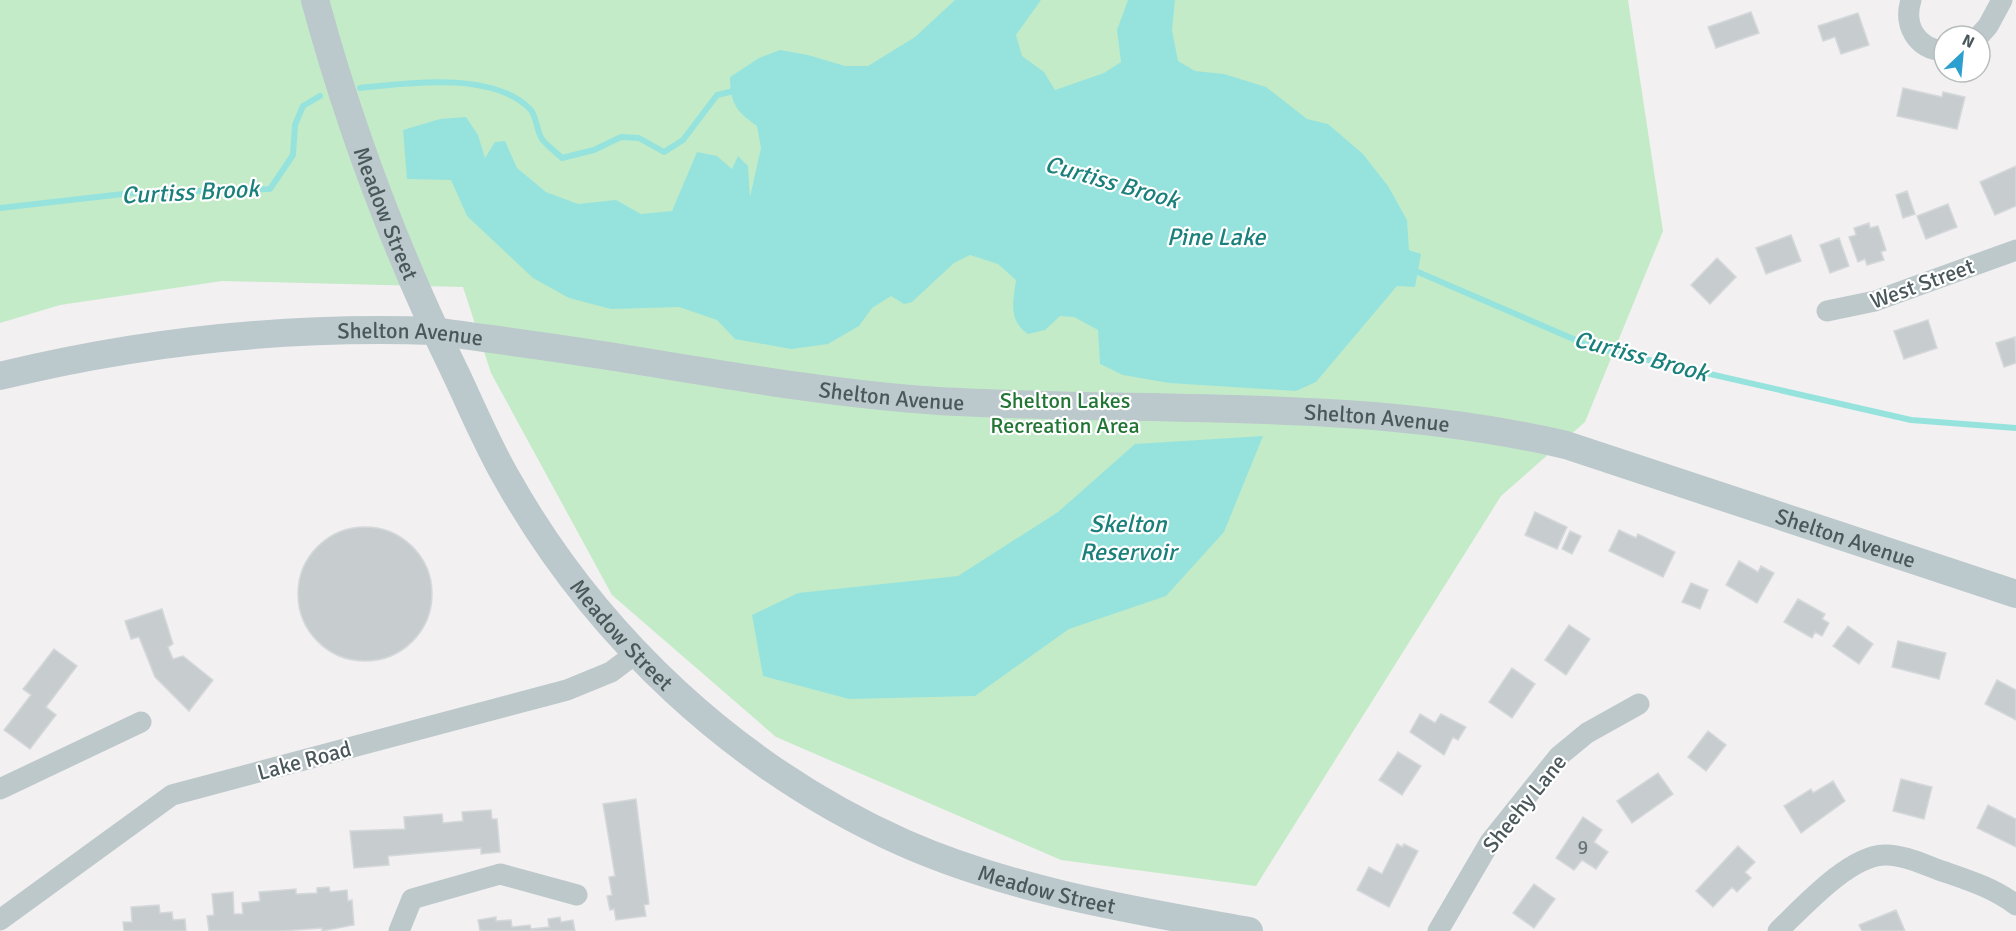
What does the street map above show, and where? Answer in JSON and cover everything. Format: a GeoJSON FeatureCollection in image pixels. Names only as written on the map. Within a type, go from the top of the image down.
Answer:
{"type":"FeatureCollection","features":[{"type":"Feature","properties":{"kind":"main road","name":"Meadow Street"},"geometry":{"type":"LineString","coordinates":[[315,0],[352,123],[434,331],[506,476],[542,535],[592,604],[635,654],[690,706],[754,756],[817,796],[903,842],[1006,880],[1163,915],[1249,931]]}},
{"type":"Feature","properties":{"kind":"main road","name":"Shelton Avenue"},"geometry":{"type":"LineString","coordinates":[[0,376],[133,348],[206,338],[318,330],[434,331],[862,394],[1024,405],[1310,412],[1428,421],[1498,430],[1566,445],[2016,594]]}},
{"type":"Feature","properties":{"kind":"street"},"geometry":{"type":"LineString","coordinates":[[1911,0],[1909,9],[1912,32],[1932,49]]}},
{"type":"Feature","properties":{"kind":"street"},"geometry":{"type":"LineString","coordinates":[[1988,24],[2002,0]]}},
{"type":"Feature","properties":{"kind":"street","name":"West Street"},"geometry":{"type":"LineString","coordinates":[[1827,311],[1875,301],[2016,250]]}},
{"type":"Feature","properties":{"kind":"street","name":"Lake Road"},"geometry":{"type":"LineString","coordinates":[[0,920],[172,795],[567,690],[611,672],[635,654]]}},
{"type":"Feature","properties":{"kind":"street","name":"Sheehy Lane"},"geometry":{"type":"LineString","coordinates":[[1438,931],[1490,842],[1559,756],[1587,733],[1639,704]]}},
{"type":"Feature","properties":{"kind":"street"},"geometry":{"type":"LineString","coordinates":[[0,789],[141,722]]}},
{"type":"Feature","properties":{"kind":"street"},"geometry":{"type":"LineString","coordinates":[[1778,931],[1843,872],[1867,858],[1886,855],[1971,881],[2002,894],[2016,905]]}},
{"type":"Feature","properties":{"kind":"street"},"geometry":{"type":"LineString","coordinates":[[399,931],[412,899],[500,874],[577,895]]}},
{"type":"Feature","properties":{"kind":"green space","name":"Shelton Lakes Recreation Area"},"geometry":{"type":"Polygon","coordinates":[[[0,0],[1628,0],[1663,231],[1585,422],[1501,496],[1256,886],[1061,860],[776,737],[612,595],[491,373],[463,287],[222,281],[60,305],[0,323],[0,0]]]}},
{"type":"Feature","properties":{"kind":"water","name":"Pine Lake"},"geometry":{"type":"Polygon","coordinates":[[[955,0],[1041,0],[1016,35],[1022,56],[1044,72],[1055,90],[1104,73],[1121,62],[1117,30],[1128,0],[1175,0],[1172,30],[1178,61],[1195,71],[1224,74],[1266,87],[1307,119],[1328,124],[1363,154],[1388,186],[1407,220],[1409,250],[1421,254],[1415,287],[1397,286],[1316,382],[1296,391],[1169,383],[1123,375],[1100,364],[1098,330],[1074,317],[1060,316],[1045,330],[1028,334],[1017,323],[1013,310],[1016,280],[998,264],[970,255],[954,263],[912,302],[904,304],[891,296],[872,308],[859,326],[828,344],[791,349],[735,339],[717,320],[679,307],[611,309],[569,298],[533,278],[467,216],[451,180],[407,179],[403,130],[440,119],[466,117],[478,135],[485,158],[495,142],[505,141],[517,168],[546,192],[578,204],[616,200],[641,214],[672,211],[697,152],[717,156],[732,169],[738,156],[748,166],[750,197],[761,148],[757,126],[744,116],[733,101],[730,77],[759,58],[780,50],[808,55],[845,66],[868,66],[915,37],[955,0]]]}},
{"type":"Feature","properties":{"kind":"water","name":"Skelton Reservoir"},"geometry":{"type":"Polygon","coordinates":[[[1263,436],[1224,532],[1166,596],[1069,629],[975,696],[849,699],[763,676],[752,615],[798,593],[958,576],[1058,512],[1135,444],[1263,436]]]}},
{"type":"Feature","properties":{"kind":"building"},"geometry":{"type":"Polygon","coordinates":[[[1751,12],[1759,33],[1716,48],[1708,27],[1751,12]]]}},
{"type":"Feature","properties":{"kind":"building"},"geometry":{"type":"Polygon","coordinates":[[[1858,13],[1869,45],[1841,54],[1835,37],[1823,41],[1818,26],[1858,13]]]}},
{"type":"Feature","properties":{"kind":"building"},"geometry":{"type":"Polygon","coordinates":[[[1903,88],[1942,97],[1943,92],[1965,97],[1957,129],[1897,116],[1903,88]]]}},
{"type":"Feature","properties":{"kind":"building"},"geometry":{"type":"Polygon","coordinates":[[[2016,166],[2016,206],[1995,215],[1980,182],[2016,166]]]}},
{"type":"Feature","properties":{"kind":"building"},"geometry":{"type":"Polygon","coordinates":[[[1907,191],[1915,214],[1903,218],[1896,195],[1907,191]]]}},
{"type":"Feature","properties":{"kind":"building"},"geometry":{"type":"Polygon","coordinates":[[[1948,204],[1957,227],[1926,239],[1917,216],[1948,204]]]}},
{"type":"Feature","properties":{"kind":"building"},"geometry":{"type":"Polygon","coordinates":[[[1869,223],[1870,228],[1878,226],[1886,250],[1881,252],[1884,260],[1867,265],[1865,259],[1858,262],[1849,237],[1856,235],[1854,228],[1869,223]]]}},
{"type":"Feature","properties":{"kind":"building"},"geometry":{"type":"Polygon","coordinates":[[[1791,235],[1801,261],[1766,274],[1756,248],[1791,235]]]}},
{"type":"Feature","properties":{"kind":"building"},"geometry":{"type":"Polygon","coordinates":[[[1839,238],[1849,266],[1830,273],[1820,245],[1839,238]]]}},
{"type":"Feature","properties":{"kind":"building"},"geometry":{"type":"Polygon","coordinates":[[[1717,258],[1736,277],[1710,304],[1691,285],[1717,258]]]}},
{"type":"Feature","properties":{"kind":"building"},"geometry":{"type":"Polygon","coordinates":[[[1928,320],[1937,348],[1904,359],[1894,331],[1928,320]]]}},
{"type":"Feature","properties":{"kind":"building"},"geometry":{"type":"Polygon","coordinates":[[[2015,337],[2016,363],[2004,367],[1996,343],[2015,337]]]}},
{"type":"Feature","properties":{"kind":"building"},"geometry":{"type":"Polygon","coordinates":[[[1535,512],[1567,527],[1557,549],[1525,535],[1535,512]]]}},
{"type":"Feature","properties":{"kind":"building"},"geometry":{"type":"Polygon","coordinates":[[[365,527],[390,532],[412,547],[427,569],[432,594],[427,619],[412,641],[390,656],[365,661],[340,656],[318,641],[303,619],[298,594],[303,569],[318,547],[340,532],[365,527]]]}},
{"type":"Feature","properties":{"kind":"building"},"geometry":{"type":"Polygon","coordinates":[[[1619,530],[1636,538],[1638,534],[1675,552],[1663,577],[1609,551],[1619,530]]]}},
{"type":"Feature","properties":{"kind":"building"},"geometry":{"type":"Polygon","coordinates":[[[1570,531],[1581,536],[1572,554],[1562,549],[1570,531]]]}},
{"type":"Feature","properties":{"kind":"building"},"geometry":{"type":"Polygon","coordinates":[[[1739,561],[1758,572],[1761,566],[1774,573],[1757,603],[1726,585],[1739,561]]]}},
{"type":"Feature","properties":{"kind":"building"},"geometry":{"type":"Polygon","coordinates":[[[1691,583],[1708,590],[1700,609],[1682,602],[1691,583]]]}},
{"type":"Feature","properties":{"kind":"building"},"geometry":{"type":"Polygon","coordinates":[[[1798,599],[1825,614],[1822,619],[1829,623],[1822,636],[1815,632],[1812,638],[1784,622],[1798,599]]]}},
{"type":"Feature","properties":{"kind":"building"},"geometry":{"type":"Polygon","coordinates":[[[162,609],[173,644],[168,647],[173,659],[183,656],[213,680],[189,711],[155,677],[139,637],[131,639],[125,621],[162,609]]]}},
{"type":"Feature","properties":{"kind":"building"},"geometry":{"type":"Polygon","coordinates":[[[1569,625],[1590,639],[1566,675],[1545,660],[1569,625]]]}},
{"type":"Feature","properties":{"kind":"building"},"geometry":{"type":"Polygon","coordinates":[[[1848,626],[1873,644],[1859,664],[1833,646],[1848,626]]]}},
{"type":"Feature","properties":{"kind":"building"},"geometry":{"type":"Polygon","coordinates":[[[1898,641],[1946,653],[1939,679],[1892,667],[1898,641]]]}},
{"type":"Feature","properties":{"kind":"building"},"geometry":{"type":"Polygon","coordinates":[[[54,649],[77,666],[46,707],[56,715],[30,749],[4,730],[31,695],[23,689],[54,649]]]}},
{"type":"Feature","properties":{"kind":"building"},"geometry":{"type":"Polygon","coordinates":[[[1512,668],[1535,684],[1512,718],[1489,702],[1512,668]]]}},
{"type":"Feature","properties":{"kind":"building"},"geometry":{"type":"Polygon","coordinates":[[[1997,680],[2016,690],[2016,720],[1985,704],[1997,680]]]}},
{"type":"Feature","properties":{"kind":"building"},"geometry":{"type":"Polygon","coordinates":[[[1420,714],[1435,723],[1441,714],[1466,727],[1458,740],[1453,737],[1444,755],[1410,732],[1420,714]]]}},
{"type":"Feature","properties":{"kind":"building"},"geometry":{"type":"Polygon","coordinates":[[[1708,731],[1726,745],[1706,771],[1688,757],[1708,731]]]}},
{"type":"Feature","properties":{"kind":"building"},"geometry":{"type":"Polygon","coordinates":[[[1398,752],[1421,766],[1402,795],[1379,780],[1398,752]]]}},
{"type":"Feature","properties":{"kind":"building"},"geometry":{"type":"Polygon","coordinates":[[[1658,773],[1673,794],[1632,823],[1617,801],[1658,773]]]}},
{"type":"Feature","properties":{"kind":"building"},"geometry":{"type":"Polygon","coordinates":[[[1901,779],[1932,787],[1924,819],[1893,811],[1901,779]]]}},
{"type":"Feature","properties":{"kind":"building"},"geometry":{"type":"Polygon","coordinates":[[[1833,781],[1845,801],[1801,833],[1784,806],[1811,789],[1813,793],[1833,781]]]}},
{"type":"Feature","properties":{"kind":"building"},"geometry":{"type":"Polygon","coordinates":[[[636,799],[649,904],[644,905],[646,916],[616,920],[614,909],[610,910],[607,896],[612,895],[609,877],[615,876],[603,804],[636,799]]]}},
{"type":"Feature","properties":{"kind":"building"},"geometry":{"type":"Polygon","coordinates":[[[1988,805],[2016,819],[2016,847],[1977,828],[1988,805]]]}},
{"type":"Feature","properties":{"kind":"building"},"geometry":{"type":"Polygon","coordinates":[[[491,810],[492,819],[497,819],[500,852],[481,854],[481,848],[388,856],[389,865],[354,868],[350,831],[405,829],[404,817],[442,814],[443,823],[463,821],[462,812],[491,810]]]}},
{"type":"Feature","properties":{"kind":"building"},"geometry":{"type":"Polygon","coordinates":[[[1583,817],[1602,830],[1594,842],[1608,852],[1596,869],[1582,860],[1574,870],[1556,858],[1583,817]]]}},
{"type":"Feature","properties":{"kind":"building"},"geometry":{"type":"Polygon","coordinates":[[[1397,844],[1402,847],[1404,844],[1418,851],[1389,907],[1357,890],[1369,867],[1382,874],[1397,844]]]}},
{"type":"Feature","properties":{"kind":"building"},"geometry":{"type":"Polygon","coordinates":[[[1738,846],[1755,862],[1745,872],[1751,878],[1737,892],[1732,887],[1713,907],[1696,891],[1738,846]]]}},
{"type":"Feature","properties":{"kind":"building"},"geometry":{"type":"Polygon","coordinates":[[[1534,884],[1555,899],[1534,928],[1513,913],[1534,884]]]}},
{"type":"Feature","properties":{"kind":"building"},"geometry":{"type":"Polygon","coordinates":[[[329,887],[330,892],[347,890],[348,901],[352,900],[354,925],[322,931],[322,928],[281,931],[209,931],[207,916],[214,915],[212,894],[233,892],[234,914],[243,914],[242,903],[260,901],[259,892],[296,889],[296,894],[317,893],[317,888],[329,887]]]}},
{"type":"Feature","properties":{"kind":"building"},"geometry":{"type":"Polygon","coordinates":[[[159,905],[160,913],[172,912],[173,920],[185,919],[186,931],[124,931],[123,922],[132,922],[131,907],[159,905]]]}},
{"type":"Feature","properties":{"kind":"building"},"geometry":{"type":"Polygon","coordinates":[[[1896,910],[1905,931],[1862,931],[1859,925],[1896,910]]]}},
{"type":"Feature","properties":{"kind":"building"},"geometry":{"type":"Polygon","coordinates":[[[496,917],[496,921],[511,920],[512,927],[530,925],[531,929],[549,927],[548,919],[560,917],[561,922],[573,920],[575,931],[480,931],[478,920],[496,917]]]}},
{"type":"Feature","properties":{"kind":"waterway","name":"Curtiss Brook"},"geometry":{"type":"LineString","coordinates":[[360,88],[449,82],[494,89],[514,97],[530,109],[542,139],[562,158],[594,150],[621,137],[639,138],[664,152],[683,140],[717,95],[738,90]]}},
{"type":"Feature","properties":{"kind":"waterway","name":"Curtiss Brook"},"geometry":{"type":"LineString","coordinates":[[0,208],[132,193],[270,189],[293,155],[295,125],[303,106],[320,96]]}},
{"type":"Feature","properties":{"kind":"waterway","name":"Curtiss Brook"},"geometry":{"type":"LineString","coordinates":[[1411,269],[1592,347],[1911,420],[2016,428]]}}]}
